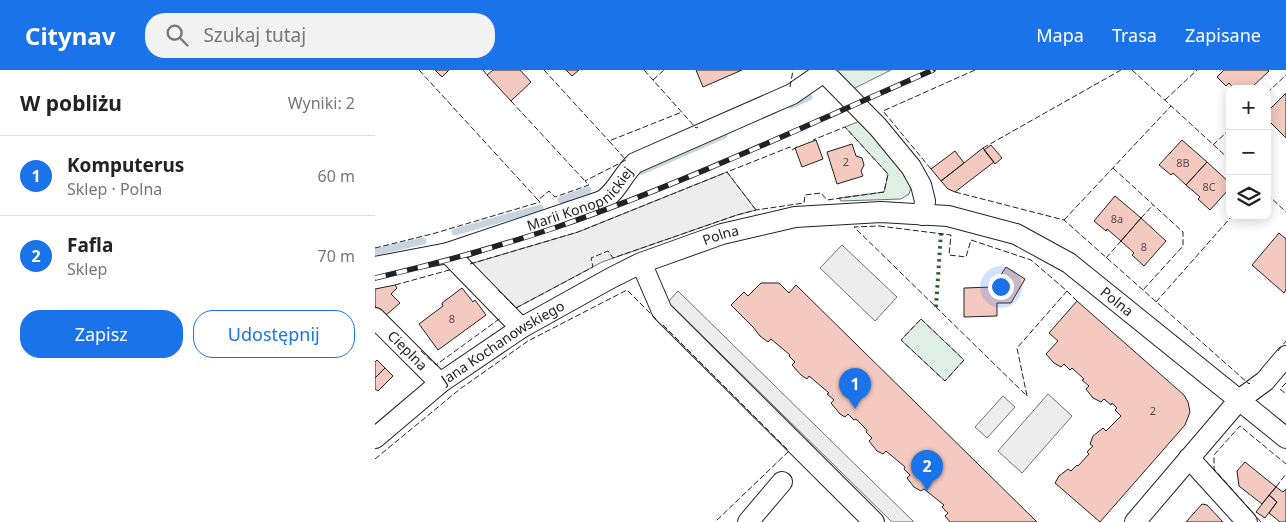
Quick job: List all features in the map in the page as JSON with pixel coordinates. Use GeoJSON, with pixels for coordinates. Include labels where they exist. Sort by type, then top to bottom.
{"type":"FeatureCollection","features":[{"type":"Feature","properties":{"kind":"street"},"geometry":{"type":"LineString","coordinates":[[823,71],[878,127],[911,167],[921,185],[925,201],[923,215]]}},
{"type":"Feature","properties":{"kind":"street","name":"Marii Konopnickiej"},"geometry":{"type":"LineString","coordinates":[[375,267],[448,253],[469,244],[539,224],[602,201],[609,196],[626,171],[635,164],[792,94],[823,71]]}},
{"type":"Feature","properties":{"kind":"street","name":"Polna"},"geometry":{"type":"LineString","coordinates":[[644,269],[722,234],[795,217],[881,212],[948,216],[1016,234],[1069,263],[1286,438]]}},
{"type":"Feature","properties":{"kind":"street"},"geometry":{"type":"LineString","coordinates":[[448,253],[521,328]]}},
{"type":"Feature","properties":{"kind":"street"},"geometry":{"type":"LineString","coordinates":[[644,269],[662,311],[874,522]]}},
{"type":"Feature","properties":{"kind":"street","name":"Jana Kochanowskiego"},"geometry":{"type":"LineString","coordinates":[[375,438],[440,384],[521,328],[611,278],[644,269]]}},
{"type":"Feature","properties":{"kind":"street","name":"Cieplna"},"geometry":{"type":"LineString","coordinates":[[375,318],[440,384]]}},
{"type":"Feature","properties":{"kind":"street"},"geometry":{"type":"LineString","coordinates":[[1135,522],[1239,400],[1265,381],[1286,356]]}},
{"type":"Feature","properties":{"kind":"street"},"geometry":{"type":"LineString","coordinates":[[1189,458],[1247,522]]}},
{"type":"Feature","properties":{"kind":"street"},"geometry":{"type":"LineString","coordinates":[[748,522],[782,482]]}},
{"type":"Feature","properties":{"kind":"green space"},"geometry":{"type":"Polygon","coordinates":[[[833,70],[891,70],[851,90],[833,70]]]}},
{"type":"Feature","properties":{"kind":"green space"},"geometry":{"type":"Polygon","coordinates":[[[862,120],[889,152],[908,180],[909,194],[901,199],[841,201],[839,198],[884,192],[888,174],[845,127],[862,120]]]}},
{"type":"Feature","properties":{"kind":"green space"},"geometry":{"type":"Polygon","coordinates":[[[921,319],[964,360],[945,381],[901,340],[921,319]]]}},
{"type":"Feature","properties":{"kind":"shaded area"},"geometry":{"type":"Polygon","coordinates":[[[727,172],[756,210],[602,262],[516,308],[470,264],[578,232],[727,172]]]}},
{"type":"Feature","properties":{"kind":"shaded area"},"geometry":{"type":"Polygon","coordinates":[[[842,245],[897,297],[875,321],[820,268],[842,245]]]}},
{"type":"Feature","properties":{"kind":"shaded area"},"geometry":{"type":"Polygon","coordinates":[[[678,291],[914,522],[892,522],[668,302],[678,291]]]}},
{"type":"Feature","properties":{"kind":"shaded area"},"geometry":{"type":"Polygon","coordinates":[[[1048,394],[1072,416],[1022,473],[998,451],[1048,394]]]}},
{"type":"Feature","properties":{"kind":"shaded area"},"geometry":{"type":"Polygon","coordinates":[[[1003,396],[1015,407],[987,438],[975,427],[1003,396]]]}},
{"type":"Feature","properties":{"kind":"building"},"geometry":{"type":"Polygon","coordinates":[[[435,70],[449,70],[442,77],[435,70]]]}},
{"type":"Feature","properties":{"kind":"building"},"geometry":{"type":"Polygon","coordinates":[[[493,70],[520,70],[531,82],[511,101],[487,75],[493,70]]]}},
{"type":"Feature","properties":{"kind":"building"},"geometry":{"type":"Polygon","coordinates":[[[566,70],[579,70],[572,76],[566,70]]]}},
{"type":"Feature","properties":{"kind":"building"},"geometry":{"type":"Polygon","coordinates":[[[696,70],[742,70],[703,87],[696,70]]]}},
{"type":"Feature","properties":{"kind":"building"},"geometry":{"type":"Polygon","coordinates":[[[1224,70],[1269,71],[1254,85],[1231,85],[1229,83],[1226,86],[1217,77],[1224,70]]]}},
{"type":"Feature","properties":{"kind":"building"},"geometry":{"type":"Polygon","coordinates":[[[1286,93],[1286,138],[1271,123],[1271,108],[1286,93]]]}},
{"type":"Feature","properties":{"kind":"building"},"geometry":{"type":"Polygon","coordinates":[[[816,140],[823,159],[802,167],[795,148],[816,140]]]}},
{"type":"Feature","properties":{"kind":"building"},"geometry":{"type":"Polygon","coordinates":[[[1182,140],[1207,162],[1186,185],[1173,173],[1171,175],[1159,165],[1182,140]]]}},
{"type":"Feature","properties":{"kind":"building"},"geometry":{"type":"Polygon","coordinates":[[[852,144],[856,156],[862,158],[864,165],[861,171],[863,176],[837,184],[827,152],[852,144]]]}},
{"type":"Feature","properties":{"kind":"building"},"geometry":{"type":"Polygon","coordinates":[[[991,145],[1002,158],[995,164],[984,150],[991,145]]]}},
{"type":"Feature","properties":{"kind":"building"},"geometry":{"type":"Polygon","coordinates":[[[983,148],[994,162],[955,192],[948,189],[941,181],[983,148]]]}},
{"type":"Feature","properties":{"kind":"building"},"geometry":{"type":"Polygon","coordinates":[[[955,151],[964,163],[941,181],[931,169],[955,151]]]}},
{"type":"Feature","properties":{"kind":"building"},"geometry":{"type":"Polygon","coordinates":[[[1207,162],[1226,179],[1226,192],[1210,210],[1198,199],[1200,197],[1186,185],[1207,162]]]}},
{"type":"Feature","properties":{"kind":"building"},"geometry":{"type":"Polygon","coordinates":[[[1115,196],[1141,218],[1121,241],[1094,221],[1115,196]]]}},
{"type":"Feature","properties":{"kind":"building"},"geometry":{"type":"Polygon","coordinates":[[[1141,218],[1166,241],[1144,266],[1121,241],[1141,218]]]}},
{"type":"Feature","properties":{"kind":"building"},"geometry":{"type":"Polygon","coordinates":[[[1279,233],[1286,239],[1286,290],[1284,293],[1252,265],[1279,233]]]}},
{"type":"Feature","properties":{"kind":"building"},"geometry":{"type":"Polygon","coordinates":[[[1006,267],[1025,279],[1011,303],[997,303],[997,316],[964,317],[964,288],[993,287],[1006,267]]]}},
{"type":"Feature","properties":{"kind":"building"},"geometry":{"type":"Polygon","coordinates":[[[761,283],[779,283],[789,293],[796,285],[1037,522],[950,522],[945,516],[948,513],[942,507],[944,505],[924,489],[921,491],[914,487],[907,478],[910,475],[904,469],[905,467],[886,451],[883,454],[877,451],[869,441],[872,438],[866,432],[867,430],[856,419],[854,420],[848,414],[845,417],[840,414],[831,403],[834,400],[827,394],[829,393],[809,376],[807,379],[801,375],[792,365],[795,362],[790,355],[771,339],[768,342],[760,336],[731,305],[744,292],[748,296],[761,283]]]}},
{"type":"Feature","properties":{"kind":"building"},"geometry":{"type":"Polygon","coordinates":[[[395,285],[397,288],[391,294],[400,303],[385,316],[375,306],[375,289],[395,285]]]}},
{"type":"Feature","properties":{"kind":"building"},"geometry":{"type":"Polygon","coordinates":[[[462,288],[473,302],[475,300],[486,315],[438,350],[419,324],[443,306],[442,303],[462,288]]]}},
{"type":"Feature","properties":{"kind":"building"},"geometry":{"type":"Polygon","coordinates":[[[1077,301],[1184,395],[1190,412],[1185,425],[1100,522],[1055,483],[1059,476],[1068,469],[1071,471],[1078,466],[1089,454],[1087,452],[1093,446],[1090,444],[1093,436],[1103,428],[1106,431],[1121,416],[1115,410],[1117,408],[1112,403],[1111,405],[1104,399],[1101,402],[1093,398],[1086,389],[1089,386],[1072,368],[1070,370],[1064,364],[1061,367],[1054,363],[1046,354],[1058,341],[1049,333],[1077,301]]]}},
{"type":"Feature","properties":{"kind":"building"},"geometry":{"type":"Polygon","coordinates":[[[377,360],[385,368],[375,378],[375,362],[377,360]]]}},
{"type":"Feature","properties":{"kind":"building"},"geometry":{"type":"Polygon","coordinates":[[[385,368],[393,376],[378,391],[375,389],[375,378],[385,368]]]}},
{"type":"Feature","properties":{"kind":"building"},"geometry":{"type":"Polygon","coordinates":[[[1245,462],[1276,487],[1262,504],[1239,486],[1237,471],[1245,462]]]}},
{"type":"Feature","properties":{"kind":"building"},"geometry":{"type":"Polygon","coordinates":[[[1276,487],[1283,492],[1286,489],[1286,522],[1280,522],[1269,513],[1277,502],[1269,495],[1276,487]]]}},
{"type":"Feature","properties":{"kind":"building"},"geometry":{"type":"Polygon","coordinates":[[[1269,495],[1277,502],[1265,518],[1256,512],[1269,495]]]}},
{"type":"Feature","properties":{"kind":"building"},"geometry":{"type":"Polygon","coordinates":[[[1202,504],[1207,505],[1223,522],[1186,522],[1202,504]]]}},
{"type":"Feature","properties":{"kind":"waterway"},"geometry":{"type":"LineString","coordinates":[[791,105],[809,97]]}},
{"type":"Feature","properties":{"kind":"waterway"},"geometry":{"type":"LineString","coordinates":[[642,171],[724,135]]}},
{"type":"Feature","properties":{"kind":"waterway"},"geometry":{"type":"LineString","coordinates":[[561,200],[588,190]]}},
{"type":"Feature","properties":{"kind":"waterway"},"geometry":{"type":"LineString","coordinates":[[455,232],[540,208]]}},
{"type":"Feature","properties":{"kind":"waterway"},"geometry":{"type":"LineString","coordinates":[[375,252],[423,241]]}},
{"type":"Feature","properties":{"kind":"railway"},"geometry":{"type":"LineString","coordinates":[[375,278],[489,248],[605,210],[747,152],[933,70]]}},
{"type":"Feature","properties":{"kind":"hedge"},"geometry":{"type":"LineString","coordinates":[[936,307],[941,233]]}},
{"type":"Feature","properties":{"kind":"fence"},"geometry":{"type":"LineString","coordinates":[[419,70],[538,200],[549,191],[555,197],[589,185],[585,181],[626,160],[609,141],[682,112]]}},
{"type":"Feature","properties":{"kind":"fence"},"geometry":{"type":"LineString","coordinates":[[483,70],[487,75]]}},
{"type":"Feature","properties":{"kind":"fence"},"geometry":{"type":"LineString","coordinates":[[544,70],[609,141]]}},
{"type":"Feature","properties":{"kind":"fence"},"geometry":{"type":"LineString","coordinates":[[644,70],[696,128],[698,127]]}},
{"type":"Feature","properties":{"kind":"fence"},"geometry":{"type":"LineString","coordinates":[[653,80],[664,70]]}},
{"type":"Feature","properties":{"kind":"fence"},"geometry":{"type":"LineString","coordinates":[[790,87],[793,70]]}},
{"type":"Feature","properties":{"kind":"fence"},"geometry":{"type":"LineString","coordinates":[[931,169],[883,111],[975,70]]}},
{"type":"Feature","properties":{"kind":"fence"},"geometry":{"type":"LineString","coordinates":[[983,148],[1121,70]]}},
{"type":"Feature","properties":{"kind":"fence"},"geometry":{"type":"LineString","coordinates":[[1132,70],[1226,156]]}},
{"type":"Feature","properties":{"kind":"fence"},"geometry":{"type":"LineString","coordinates":[[1165,100],[1197,70]]}},
{"type":"Feature","properties":{"kind":"fence"},"geometry":{"type":"LineString","coordinates":[[1271,89],[1286,75]]}},
{"type":"Feature","properties":{"kind":"fence"},"geometry":{"type":"LineString","coordinates":[[511,101],[585,181]]}},
{"type":"Feature","properties":{"kind":"fence"},"geometry":{"type":"LineString","coordinates":[[1064,220],[1171,106]]}},
{"type":"Feature","properties":{"kind":"fence"},"geometry":{"type":"LineString","coordinates":[[498,290],[516,308],[593,267],[591,258],[608,251],[613,258],[737,215],[756,210],[804,203],[805,195],[821,193],[827,200],[884,192],[888,174],[845,127],[813,140]]}},
{"type":"Feature","properties":{"kind":"fence"},"geometry":{"type":"LineString","coordinates":[[1213,145],[1229,130]]}},
{"type":"Feature","properties":{"kind":"fence"},"geometry":{"type":"LineString","coordinates":[[756,210],[727,172],[790,147],[792,150],[797,147]]}},
{"type":"Feature","properties":{"kind":"fence"},"geometry":{"type":"LineString","coordinates":[[1113,168],[1183,232],[1183,246],[1143,290]]}},
{"type":"Feature","properties":{"kind":"fence"},"geometry":{"type":"LineString","coordinates":[[470,264],[578,232],[727,172]]}},
{"type":"Feature","properties":{"kind":"fence"},"geometry":{"type":"LineString","coordinates":[[955,192],[1064,220],[1250,383]]}},
{"type":"Feature","properties":{"kind":"fence"},"geometry":{"type":"LineString","coordinates":[[1271,198],[1286,212]]}},
{"type":"Feature","properties":{"kind":"fence"},"geometry":{"type":"LineString","coordinates":[[375,248],[432,234],[540,202],[538,200]]}},
{"type":"Feature","properties":{"kind":"fence"},"geometry":{"type":"LineString","coordinates":[[1141,218],[1153,205]]}},
{"type":"Feature","properties":{"kind":"fence"},"geometry":{"type":"LineString","coordinates":[[1156,302],[1228,220]]}},
{"type":"Feature","properties":{"kind":"fence"},"geometry":{"type":"LineString","coordinates":[[879,226],[951,235],[949,255],[966,257],[971,240],[1031,260],[1067,291],[1017,348],[1027,396],[854,227],[879,226]]}},
{"type":"Feature","properties":{"kind":"fence"},"geometry":{"type":"LineString","coordinates":[[1106,258],[1121,241]]}},
{"type":"Feature","properties":{"kind":"fence"},"geometry":{"type":"LineString","coordinates":[[395,285],[453,269]]}},
{"type":"Feature","properties":{"kind":"fence"},"geometry":{"type":"LineString","coordinates":[[375,459],[460,389],[528,341],[627,290],[657,320]]}},
{"type":"Feature","properties":{"kind":"fence"},"geometry":{"type":"LineString","coordinates":[[1067,291],[1077,301]]}},
{"type":"Feature","properties":{"kind":"fence"},"geometry":{"type":"LineString","coordinates":[[421,351],[436,365],[502,317]]}},
{"type":"Feature","properties":{"kind":"fence"},"geometry":{"type":"LineString","coordinates":[[921,319],[964,360],[945,381],[901,340],[921,319]]}},
{"type":"Feature","properties":{"kind":"fence"},"geometry":{"type":"LineString","coordinates":[[663,325],[789,451],[715,522]]}},
{"type":"Feature","properties":{"kind":"fence"},"geometry":{"type":"LineString","coordinates":[[1278,351],[1286,341]]}},
{"type":"Feature","properties":{"kind":"fence"},"geometry":{"type":"LineString","coordinates":[[1286,383],[1280,389],[1286,394]]}},
{"type":"Feature","properties":{"kind":"fence"},"geometry":{"type":"LineString","coordinates":[[1261,522],[1214,469],[1214,455],[1240,426],[1286,464]]}},
{"type":"Feature","properties":{"kind":"fence"},"geometry":{"type":"LineString","coordinates":[[1276,487],[1286,474]]}},
{"type":"Feature","properties":{"kind":"place","name":"Komputerus"},"geometry":{"type":"Point","coordinates":[855,409]}},
{"type":"Feature","properties":{"kind":"place","name":"Fafla"},"geometry":{"type":"Point","coordinates":[927,491]}}]}
